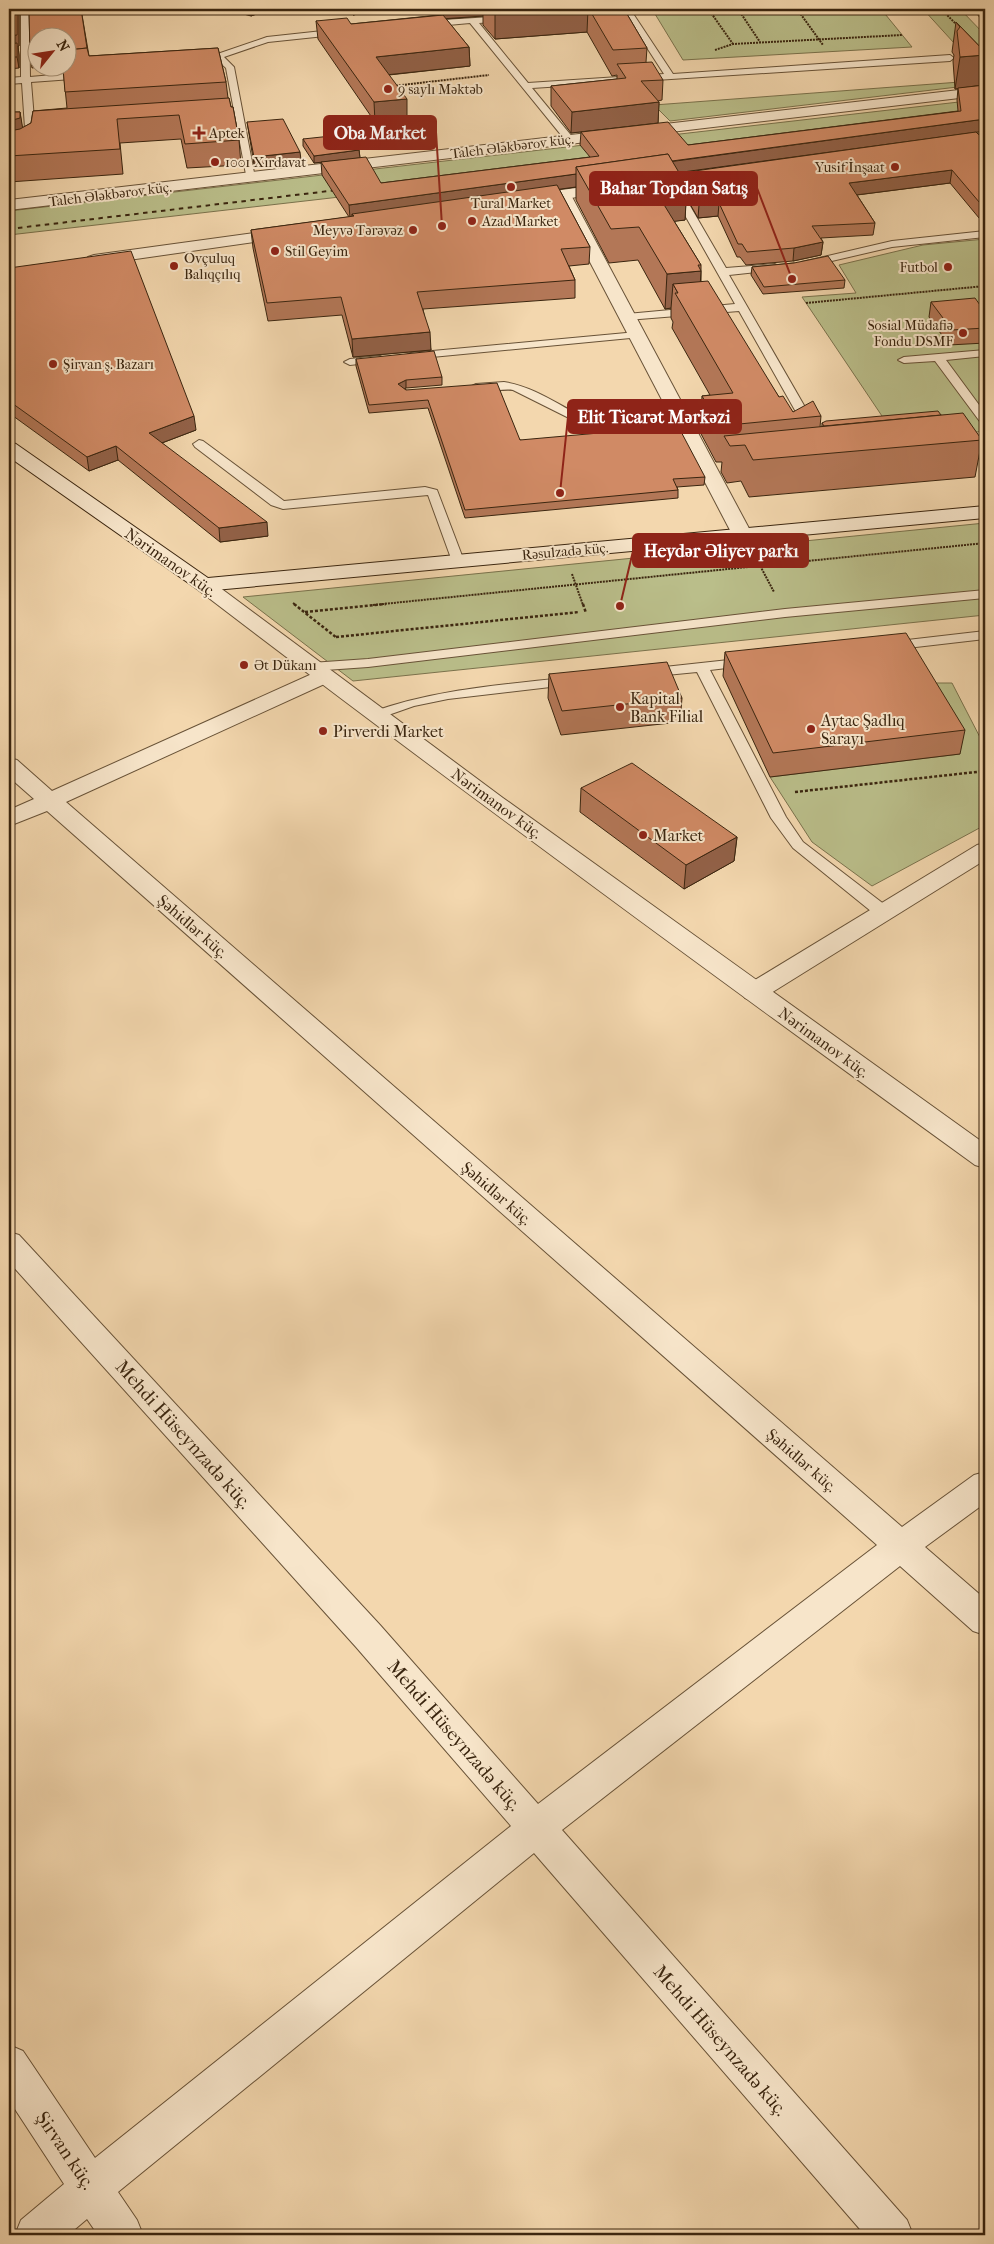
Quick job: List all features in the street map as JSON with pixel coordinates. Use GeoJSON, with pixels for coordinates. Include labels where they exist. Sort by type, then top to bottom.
{"type":"FeatureCollection","features":[{"type":"Feature","properties":{"kind":"street"},"geometry":{"type":"LineString","coordinates":[[980,9],[985,14]]}},
{"type":"Feature","properties":{"kind":"street","name":"Taleh Ələkbərov küç."},"geometry":{"type":"LineString","coordinates":[[9,205],[985,91]]}},
{"type":"Feature","properties":{"kind":"street"},"geometry":{"type":"LineString","coordinates":[[927,145],[982,141]]}},
{"type":"Feature","properties":{"kind":"street"},"geometry":{"type":"LineString","coordinates":[[665,181],[689,178]]}},
{"type":"Feature","properties":{"kind":"street"},"geometry":{"type":"LineString","coordinates":[[514,202],[631,186]]}},
{"type":"Feature","properties":{"kind":"street"},"geometry":{"type":"LineString","coordinates":[[563,195],[685,425],[713,468],[742,534]]}},
{"type":"Feature","properties":{"kind":"street"},"geometry":{"type":"LineString","coordinates":[[76,262],[308,230]]}},
{"type":"Feature","properties":{"kind":"street","name":"Nərimanov küç."},"geometry":{"type":"LineString","coordinates":[[9,448],[204,585],[317,671],[754,992],[985,1158]]}},
{"type":"Feature","properties":{"kind":"street","name":"Rəsulzadə küç."},"geometry":{"type":"LineString","coordinates":[[204,585],[985,512]]}},
{"type":"Feature","properties":{"kind":"street"},"geometry":{"type":"LineString","coordinates":[[9,819],[317,671]]}},
{"type":"Feature","properties":{"kind":"street","name":"Şəhidlər küç."},"geometry":{"type":"LineString","coordinates":[[9,765],[985,1620]]}},
{"type":"Feature","properties":{"kind":"street"},"geometry":{"type":"LineString","coordinates":[[754,992],[985,850]]}},
{"type":"Feature","properties":{"kind":"street","name":"Mehdi Hüseynzadə küç."},"geometry":{"type":"LineString","coordinates":[[9,1243],[368,1636],[892,2235]]}},
{"type":"Feature","properties":{"kind":"street"},"geometry":{"type":"LineString","coordinates":[[36,2235],[91,2188],[536,1828],[900,1546],[985,1485]]}},
{"type":"Feature","properties":{"kind":"street","name":"Şirvan küç."},"geometry":{"type":"LineString","coordinates":[[9,2065],[122,2235]]}},
{"type":"Feature","properties":{"kind":"lane"},"geometry":{"type":"LineString","coordinates":[[9,151],[21,150],[30,144],[34,130],[22,50],[25,9]]}},
{"type":"Feature","properties":{"kind":"lane"},"geometry":{"type":"LineString","coordinates":[[626,9],[669,75]]}},
{"type":"Feature","properties":{"kind":"lane"},"geometry":{"type":"LineString","coordinates":[[414,26],[511,17]]}},
{"type":"Feature","properties":{"kind":"lane"},"geometry":{"type":"LineString","coordinates":[[472,20],[569,139]]}},
{"type":"Feature","properties":{"kind":"lane"},"geometry":{"type":"LineString","coordinates":[[190,64],[219,57],[267,40],[346,31]]}},
{"type":"Feature","properties":{"kind":"lane"},"geometry":{"type":"LineString","coordinates":[[219,57],[228,62],[230,67],[235,118],[250,178]]}},
{"type":"Feature","properties":{"kind":"lane"},"geometry":{"type":"LineString","coordinates":[[525,86],[669,75],[950,58]]}},
{"type":"Feature","properties":{"kind":"lane"},"geometry":{"type":"LineString","coordinates":[[9,81],[94,74]]}},
{"type":"Feature","properties":{"kind":"lane"},"geometry":{"type":"LineString","coordinates":[[665,181],[722,272],[818,440]]}},
{"type":"Feature","properties":{"kind":"lane"},"geometry":{"type":"LineString","coordinates":[[722,272],[789,266],[892,244],[985,234]]}},
{"type":"Feature","properties":{"kind":"lane"},"geometry":{"type":"LineString","coordinates":[[627,317],[742,307]]}},
{"type":"Feature","properties":{"kind":"lane"},"geometry":{"type":"LineString","coordinates":[[350,362],[637,335]]}},
{"type":"Feature","properties":{"kind":"lane"},"geometry":{"type":"LineString","coordinates":[[904,360],[985,353]]}},
{"type":"Feature","properties":{"kind":"lane"},"geometry":{"type":"LineString","coordinates":[[938,357],[985,421]]}},
{"type":"Feature","properties":{"kind":"lane"},"geometry":{"type":"LineString","coordinates":[[462,388],[504,385],[516,387],[595,427],[607,430],[619,431],[685,425]]}},
{"type":"Feature","properties":{"kind":"lane"},"geometry":{"type":"LineString","coordinates":[[946,445],[985,441]]}},
{"type":"Feature","properties":{"kind":"lane"},"geometry":{"type":"LineString","coordinates":[[199,444],[275,502],[283,505],[425,491],[433,493],[458,561]]}},
{"type":"Feature","properties":{"kind":"lane"},"geometry":{"type":"LineString","coordinates":[[317,671],[594,635],[785,613],[985,594]]}},
{"type":"Feature","properties":{"kind":"lane"},"geometry":{"type":"LineString","coordinates":[[878,647],[985,635]]}},
{"type":"Feature","properties":{"kind":"lane"},"geometry":{"type":"LineString","coordinates":[[634,674],[761,660]]}},
{"type":"Feature","properties":{"kind":"lane"},"geometry":{"type":"LineString","coordinates":[[702,667],[779,818],[798,846],[883,912]]}},
{"type":"Feature","properties":{"kind":"lane"},"geometry":{"type":"LineString","coordinates":[[378,716],[410,703],[448,695],[585,680]]}},
{"type":"Feature","properties":{"kind":"path"},"geometry":{"type":"LineString","coordinates":[[729,9],[709,10],[733,44]]}},
{"type":"Feature","properties":{"kind":"path"},"geometry":{"type":"LineString","coordinates":[[738,9],[760,42]]}},
{"type":"Feature","properties":{"kind":"path"},"geometry":{"type":"LineString","coordinates":[[797,9],[823,46]]}},
{"type":"Feature","properties":{"kind":"path"},"geometry":{"type":"LineString","coordinates":[[941,9],[960,28]]}},
{"type":"Feature","properties":{"kind":"path"},"geometry":{"type":"LineString","coordinates":[[708,52],[733,44],[902,35]]}},
{"type":"Feature","properties":{"kind":"path"},"geometry":{"type":"LineString","coordinates":[[384,87],[514,72]]}},
{"type":"Feature","properties":{"kind":"path"},"geometry":{"type":"LineString","coordinates":[[806,303],[985,286]]}},
{"type":"Feature","properties":{"kind":"path"},"geometry":{"type":"LineString","coordinates":[[304,612],[985,543]]}},
{"type":"Feature","properties":{"kind":"path"},"geometry":{"type":"LineString","coordinates":[[571,571],[594,635]]}},
{"type":"Feature","properties":{"kind":"path"},"geometry":{"type":"LineString","coordinates":[[289,600],[368,663]]}},
{"type":"Feature","properties":{"kind":"path"},"geometry":{"type":"LineString","coordinates":[[767,795],[985,771]]}},
{"type":"Feature","properties":{"kind":"green space"},"geometry":{"type":"Polygon","coordinates":[[[652,9],[881,9],[912,47],[683,60],[652,9]]]}},
{"type":"Feature","properties":{"kind":"green space"},"geometry":{"type":"Polygon","coordinates":[[[923,9],[960,9],[985,35],[985,77],[923,9]]]}},
{"type":"Feature","properties":{"kind":"green space"},"geometry":{"type":"Polygon","coordinates":[[[960,82],[966,86],[670,121],[654,105],[960,82]]]}},
{"type":"Feature","properties":{"kind":"green space"},"geometry":{"type":"Polygon","coordinates":[[[985,99],[985,117],[331,198],[9,235],[9,211],[985,99]]]}},
{"type":"Feature","properties":{"kind":"green space"},"geometry":{"type":"Polygon","coordinates":[[[985,239],[985,431],[959,434],[946,415],[884,419],[802,297],[856,293],[839,265],[923,245],[985,239]]]}},
{"type":"Feature","properties":{"kind":"green space"},"geometry":{"type":"Polygon","coordinates":[[[985,523],[985,615],[353,681],[243,597],[985,523]]]}},
{"type":"Feature","properties":{"kind":"green space"},"geometry":{"type":"Polygon","coordinates":[[[918,683],[952,683],[985,747],[985,825],[872,886],[812,842],[770,777],[960,754],[918,683]]]}},
{"type":"Feature","properties":{"kind":"building"},"geometry":{"type":"Polygon","coordinates":[[[9,9],[17,9],[17,35],[9,36],[9,9]]]}},
{"type":"Feature","properties":{"kind":"building"},"geometry":{"type":"Polygon","coordinates":[[[29,9],[81,9],[87,48],[78,49],[78,28],[29,28],[29,9]]]}},
{"type":"Feature","properties":{"kind":"building"},"geometry":{"type":"Polygon","coordinates":[[[490,9],[565,9],[495,14],[490,9]]]}},
{"type":"Feature","properties":{"kind":"building"},"geometry":{"type":"Polygon","coordinates":[[[589,9],[624,9],[647,48],[613,50],[589,9]]]}},
{"type":"Feature","properties":{"kind":"building"},"geometry":{"type":"Polygon","coordinates":[[[443,15],[469,47],[376,57],[407,99],[374,102],[316,21],[347,18],[351,24],[443,15]]]}},
{"type":"Feature","properties":{"kind":"building"},"geometry":{"type":"Polygon","coordinates":[[[956,22],[985,52],[985,55],[960,57],[957,31],[960,27],[956,22]]]}},
{"type":"Feature","properties":{"kind":"building"},"geometry":{"type":"Polygon","coordinates":[[[17,43],[17,57],[9,57],[9,44],[17,43]]]}},
{"type":"Feature","properties":{"kind":"building"},"geometry":{"type":"Polygon","coordinates":[[[87,48],[89,56],[218,48],[226,82],[65,92],[64,78],[78,78],[78,49],[87,48]]]}},
{"type":"Feature","properties":{"kind":"building"},"geometry":{"type":"Polygon","coordinates":[[[652,62],[663,80],[641,81],[659,102],[572,112],[551,86],[626,78],[617,64],[652,62]]]}},
{"type":"Feature","properties":{"kind":"building"},"geometry":{"type":"Polygon","coordinates":[[[985,85],[985,119],[672,161],[668,154],[576,167],[576,174],[349,205],[321,162],[366,157],[381,183],[599,156],[581,132],[668,122],[688,145],[961,111],[958,88],[985,85]]]}},
{"type":"Feature","properties":{"kind":"building"},"geometry":{"type":"Polygon","coordinates":[[[229,98],[231,107],[233,107],[239,140],[185,144],[179,115],[117,119],[120,149],[9,156],[9,131],[20,129],[31,123],[33,111],[229,98]]]}},
{"type":"Feature","properties":{"kind":"building"},"geometry":{"type":"Polygon","coordinates":[[[9,112],[20,112],[20,118],[9,121],[9,112]]]}},
{"type":"Feature","properties":{"kind":"building"},"geometry":{"type":"Polygon","coordinates":[[[283,119],[300,152],[254,157],[247,122],[283,119]]]}},
{"type":"Feature","properties":{"kind":"building"},"geometry":{"type":"Polygon","coordinates":[[[976,132],[985,140],[985,209],[952,170],[849,183],[875,223],[812,226],[823,242],[794,248],[747,252],[742,244],[738,244],[719,203],[699,205],[680,173],[976,132]]]}},
{"type":"Feature","properties":{"kind":"building"},"geometry":{"type":"Polygon","coordinates":[[[350,134],[359,150],[314,156],[303,139],[350,134]]]}},
{"type":"Feature","properties":{"kind":"building"},"geometry":{"type":"Polygon","coordinates":[[[668,154],[687,186],[655,190],[701,265],[698,265],[701,271],[667,274],[639,227],[611,229],[576,167],[668,154]]]}},
{"type":"Feature","properties":{"kind":"building"},"geometry":{"type":"Polygon","coordinates":[[[557,185],[590,247],[561,249],[575,280],[417,292],[430,332],[352,339],[341,297],[267,303],[251,230],[557,185]]]}},
{"type":"Feature","properties":{"kind":"building"},"geometry":{"type":"Polygon","coordinates":[[[131,251],[194,416],[149,433],[267,522],[219,528],[116,446],[87,457],[9,401],[9,268],[131,251]]]}},
{"type":"Feature","properties":{"kind":"building"},"geometry":{"type":"Polygon","coordinates":[[[828,256],[845,280],[764,287],[752,267],[794,263],[828,256]]]}},
{"type":"Feature","properties":{"kind":"building"},"geometry":{"type":"Polygon","coordinates":[[[708,281],[779,397],[783,396],[793,412],[813,401],[821,416],[719,426],[702,396],[733,393],[675,293],[678,293],[673,284],[708,281]]]}},
{"type":"Feature","properties":{"kind":"building"},"geometry":{"type":"Polygon","coordinates":[[[975,298],[985,312],[985,328],[952,330],[931,302],[975,298]]]}},
{"type":"Feature","properties":{"kind":"building"},"geometry":{"type":"Polygon","coordinates":[[[434,351],[442,377],[406,380],[398,384],[406,390],[497,383],[520,440],[678,426],[705,477],[673,479],[678,490],[465,510],[428,400],[369,405],[356,359],[434,351]]]}},
{"type":"Feature","properties":{"kind":"building"},"geometry":{"type":"Polygon","coordinates":[[[938,411],[941,415],[824,426],[822,423],[826,421],[938,411]]]}},
{"type":"Feature","properties":{"kind":"building"},"geometry":{"type":"Polygon","coordinates":[[[963,413],[982,440],[753,460],[745,445],[730,446],[724,436],[963,413]]]}},
{"type":"Feature","properties":{"kind":"building"},"geometry":{"type":"Polygon","coordinates":[[[906,633],[965,730],[773,753],[725,652],[906,633]]]}},
{"type":"Feature","properties":{"kind":"building"},"geometry":{"type":"Polygon","coordinates":[[[667,662],[682,698],[562,711],[549,674],[667,662]]]}},
{"type":"Feature","properties":{"kind":"building"},"geometry":{"type":"Polygon","coordinates":[[[632,763],[737,837],[686,865],[581,788],[632,763]]]}},
{"type":"Feature","properties":{"kind":"railway"},"geometry":{"type":"LineString","coordinates":[[9,229],[346,189]]}},
{"type":"Feature","properties":{"kind":"place","name":"9 saylı Məktəb"},"geometry":{"type":"Point","coordinates":[388,89]}},
{"type":"Feature","properties":{"kind":"place","name":"Aptek"},"geometry":{"type":"Point","coordinates":[199,133]}},
{"type":"Feature","properties":{"kind":"place","name":"1001 Xırdavat"},"geometry":{"type":"Point","coordinates":[215,162]}},
{"type":"Feature","properties":{"kind":"place","name":"Yusif İnşaat"},"geometry":{"type":"Point","coordinates":[895,167]}},
{"type":"Feature","properties":{"kind":"place","name":"Tural Market"},"geometry":{"type":"Point","coordinates":[511,187]}},
{"type":"Feature","properties":{"kind":"place","name":"Azad Market"},"geometry":{"type":"Point","coordinates":[472,221]}},
{"type":"Feature","properties":{"kind":"place","name":"Oba Market"},"geometry":{"type":"Point","coordinates":[442,226]}},
{"type":"Feature","properties":{"kind":"place","name":"Meyvə Tərəvəz"},"geometry":{"type":"Point","coordinates":[413,230]}},
{"type":"Feature","properties":{"kind":"place","name":"Stil Geyim"},"geometry":{"type":"Point","coordinates":[275,251]}},
{"type":"Feature","properties":{"kind":"place","name":"Ovçuluq Balıqçılıq"},"geometry":{"type":"Point","coordinates":[174,266]}},
{"type":"Feature","properties":{"kind":"place","name":"Futbol"},"geometry":{"type":"Point","coordinates":[948,267]}},
{"type":"Feature","properties":{"kind":"place","name":"Bahar Topdan Satış"},"geometry":{"type":"Point","coordinates":[792,279]}},
{"type":"Feature","properties":{"kind":"place","name":"Sosial Müdafiə Fondu DSMF"},"geometry":{"type":"Point","coordinates":[963,333]}},
{"type":"Feature","properties":{"kind":"place","name":"Şirvan ş. Bazarı"},"geometry":{"type":"Point","coordinates":[53,364]}},
{"type":"Feature","properties":{"kind":"place","name":"Elit Ticarət Mərkəzi"},"geometry":{"type":"Point","coordinates":[560,493]}},
{"type":"Feature","properties":{"kind":"place","name":"Heydər Əliyev parkı"},"geometry":{"type":"Point","coordinates":[620,606]}},
{"type":"Feature","properties":{"kind":"place","name":"Ət Dükanı"},"geometry":{"type":"Point","coordinates":[244,665]}},
{"type":"Feature","properties":{"kind":"place","name":"Kapital Bank Filial"},"geometry":{"type":"Point","coordinates":[620,707]}},
{"type":"Feature","properties":{"kind":"place","name":"Aytac Şadlıq Sarayı"},"geometry":{"type":"Point","coordinates":[811,729]}},
{"type":"Feature","properties":{"kind":"place","name":"Pirverdi Market"},"geometry":{"type":"Point","coordinates":[323,731]}},
{"type":"Feature","properties":{"kind":"place","name":"Market"},"geometry":{"type":"Point","coordinates":[643,835]}}]}
